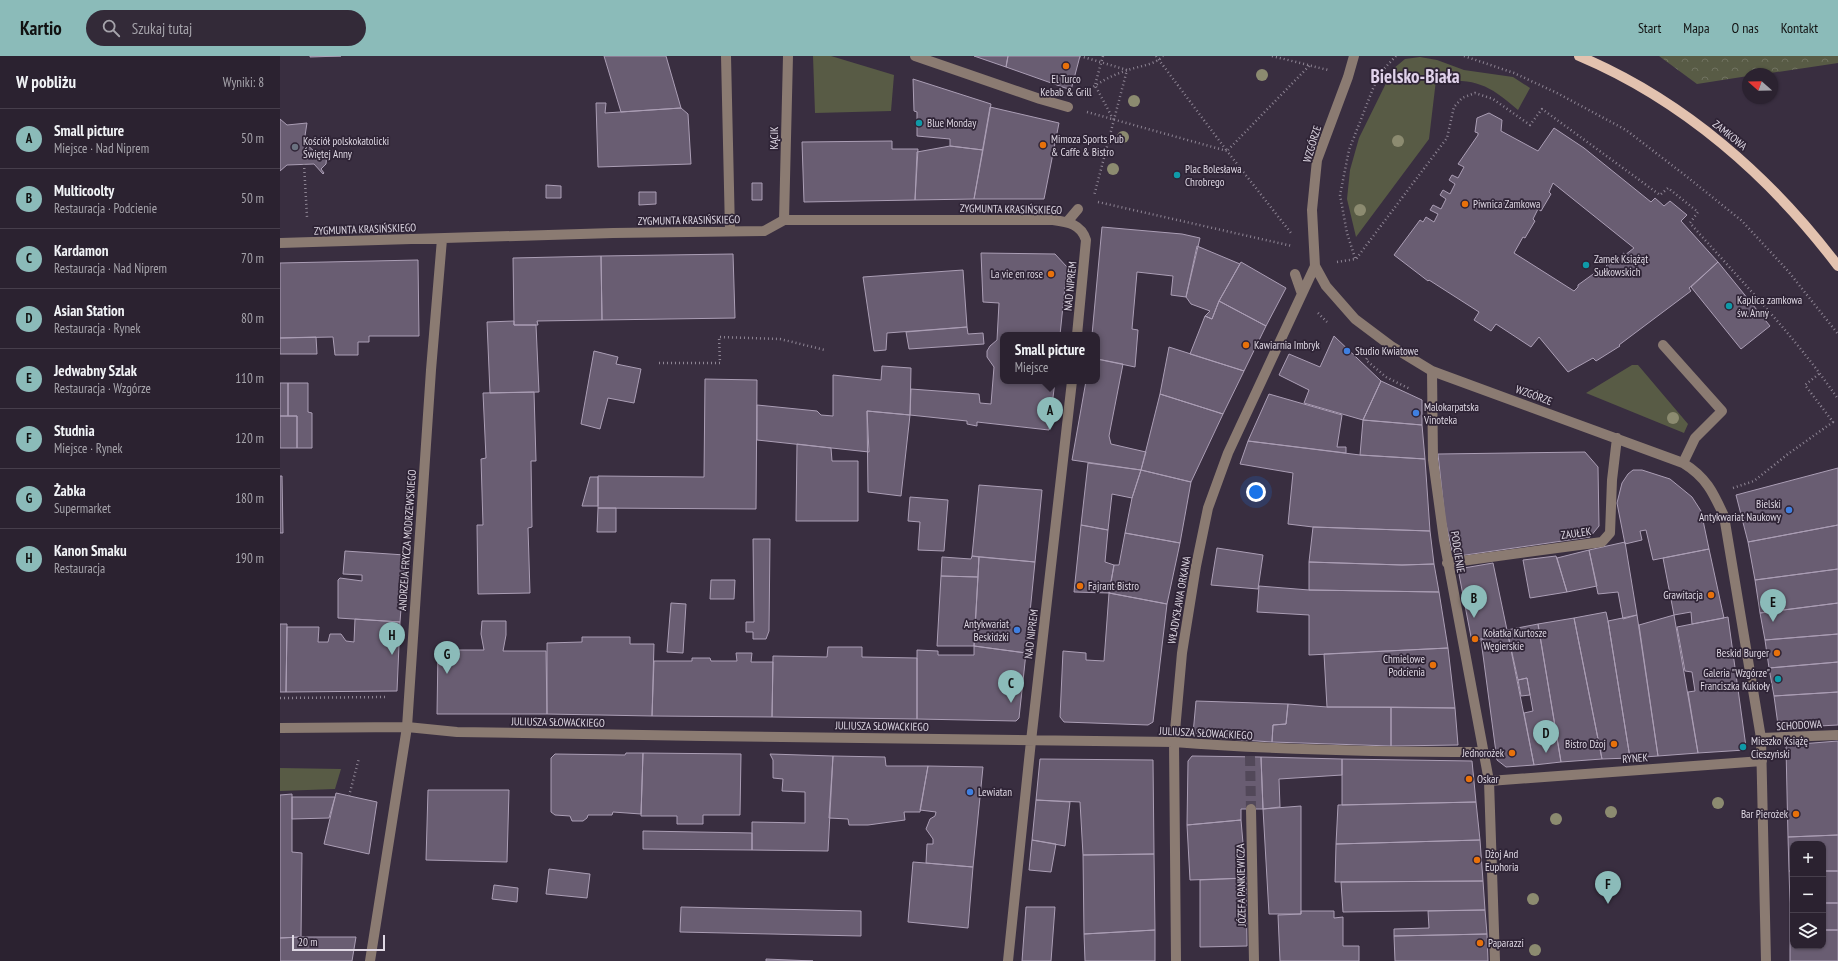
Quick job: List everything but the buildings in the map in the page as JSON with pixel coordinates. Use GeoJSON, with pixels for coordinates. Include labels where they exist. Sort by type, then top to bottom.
{"type":"FeatureCollection","features":[{"type":"Feature","properties":{"kind":"main road","name":"ZAMKOWA"},"geometry":{"type":"LineString","coordinates":[[1580,56],[1628,79],[1664,101],[1695,122],[1741,159],[1778,195],[1838,266]]}},
{"type":"Feature","properties":{"kind":"street"},"geometry":{"type":"LineString","coordinates":[[726,56],[730,231]]}},
{"type":"Feature","properties":{"kind":"street","name":"KĄCIK"},"geometry":{"type":"LineString","coordinates":[[784,220],[788,56]]}},
{"type":"Feature","properties":{"kind":"street"},"geometry":{"type":"LineString","coordinates":[[915,56],[1040,99],[1068,107]]}},
{"type":"Feature","properties":{"kind":"street","name":"WZGÓRZE"},"geometry":{"type":"LineString","coordinates":[[1354,56],[1348,77],[1317,160],[1312,210],[1315,266],[1326,286],[1355,319],[1391,346],[1432,371],[1683,463],[1695,470],[1711,487],[1724,516],[1761,738],[1762,761]]}},
{"type":"Feature","properties":{"kind":"street"},"geometry":{"type":"LineString","coordinates":[[1067,222],[1078,210]]}},
{"type":"Feature","properties":{"kind":"street","name":"ZYGMUNTA KRASIŃSKIEGO"},"geometry":{"type":"LineString","coordinates":[[280,243],[613,233],[764,231],[784,220],[1053,220],[1076,225],[1084,232],[1086,240]]}},
{"type":"Feature","properties":{"kind":"street","name":"ANDRZEJA FRYCZA MODRZEWSKIEGO"},"geometry":{"type":"LineString","coordinates":[[370,961],[407,727],[431,370],[442,239]]}},
{"type":"Feature","properties":{"kind":"street","name":"NAD NIPREM"},"geometry":{"type":"LineString","coordinates":[[1077,332],[1086,240]]}},
{"type":"Feature","properties":{"kind":"street","name":"WŁADYSŁAWA ORKANA"},"geometry":{"type":"LineString","coordinates":[[1176,961],[1174,742],[1182,653],[1196,566],[1208,508],[1228,453],[1315,266]]}},
{"type":"Feature","properties":{"kind":"street"},"geometry":{"type":"LineString","coordinates":[[1295,274],[1302,294]]}},
{"type":"Feature","properties":{"kind":"street"},"geometry":{"type":"LineString","coordinates":[[1664,344],[1722,411],[1695,438],[1683,463]]}},
{"type":"Feature","properties":{"kind":"street","name":"PODCIENIE"},"geometry":{"type":"LineString","coordinates":[[1432,371],[1433,460],[1447,563],[1489,781]]}},
{"type":"Feature","properties":{"kind":"street","name":"NAD NIPREM"},"geometry":{"type":"LineString","coordinates":[[1008,961],[1031,741],[1072,384]]}},
{"type":"Feature","properties":{"kind":"street","name":"ZAUŁEK"},"geometry":{"type":"LineString","coordinates":[[1447,563],[1602,542],[1610,533],[1612,480],[1617,438]]}},
{"type":"Feature","properties":{"kind":"street","name":"JULIUSZA SŁOWACKIEGO"},"geometry":{"type":"LineString","coordinates":[[280,728],[407,727],[457,732],[1174,742],[1250,748],[1389,753],[1483,752]]}},
{"type":"Feature","properties":{"kind":"street","name":"SCHODOWA"},"geometry":{"type":"LineString","coordinates":[[1761,738],[1838,735]]}},
{"type":"Feature","properties":{"kind":"street"},"geometry":{"type":"LineString","coordinates":[[1762,761],[1766,961]]}},
{"type":"Feature","properties":{"kind":"street","name":"RYNEK"},"geometry":{"type":"LineString","coordinates":[[1489,781],[1762,761]]}},
{"type":"Feature","properties":{"kind":"street"},"geometry":{"type":"LineString","coordinates":[[1489,781],[1495,961]]}},
{"type":"Feature","properties":{"kind":"street","name":"JÓZEFA PANKIEWICZA"},"geometry":{"type":"LineString","coordinates":[[1251,809],[1254,961]]}},
{"type":"Feature","properties":{"kind":"path"},"geometry":{"type":"LineString","coordinates":[[1080,56],[1101,61],[1127,70]]}},
{"type":"Feature","properties":{"kind":"path"},"geometry":{"type":"LineString","coordinates":[[1102,56],[1094,85],[1114,120]]}},
{"type":"Feature","properties":{"kind":"path"},"geometry":{"type":"LineString","coordinates":[[1156,56],[1226,151],[1293,236]]}},
{"type":"Feature","properties":{"kind":"path"},"geometry":{"type":"LineString","coordinates":[[1068,107],[1094,85],[1127,70],[1159,60],[1163,56]]}},
{"type":"Feature","properties":{"kind":"path"},"geometry":{"type":"LineString","coordinates":[[1272,56],[1348,77],[1374,86]]}},
{"type":"Feature","properties":{"kind":"path"},"geometry":{"type":"LineString","coordinates":[[1396,56],[1382,71],[1374,86],[1349,150],[1340,196],[1347,233],[1356,259],[1447,138],[1454,108],[1462,98],[1475,93],[1493,99],[1530,126],[1542,109],[1660,195],[1668,188],[1698,212],[1690,223],[1820,373],[1838,399]]}},
{"type":"Feature","properties":{"kind":"path"},"geometry":{"type":"LineString","coordinates":[[1464,56],[1514,72],[1557,92],[1626,130],[1742,221],[1788,271],[1838,334]]}},
{"type":"Feature","properties":{"kind":"path"},"geometry":{"type":"LineString","coordinates":[[1226,151],[1310,66]]}},
{"type":"Feature","properties":{"kind":"path"},"geometry":{"type":"LineString","coordinates":[[1127,70],[1093,201],[1302,248],[1315,266]]}},
{"type":"Feature","properties":{"kind":"path"},"geometry":{"type":"LineString","coordinates":[[1068,107],[1226,151]]}},
{"type":"Feature","properties":{"kind":"path"},"geometry":{"type":"LineString","coordinates":[[304,164],[307,217]]}},
{"type":"Feature","properties":{"kind":"path"},"geometry":{"type":"LineString","coordinates":[[659,363],[720,363],[720,337],[780,339],[825,350]]}},
{"type":"Feature","properties":{"kind":"path"},"geometry":{"type":"LineString","coordinates":[[1366,360],[1386,377],[1411,390]]}},
{"type":"Feature","properties":{"kind":"path"},"geometry":{"type":"LineString","coordinates":[[1714,494],[1754,481],[1788,454],[1833,422],[1805,385],[1820,373]]}},
{"type":"Feature","properties":{"kind":"path"},"geometry":{"type":"LineString","coordinates":[[280,698],[390,697]]}},
{"type":"Feature","properties":{"kind":"path"},"geometry":{"type":"LineString","coordinates":[[349,796],[360,758]]}},
{"type":"Feature","properties":{"kind":"green space"},"geometry":{"type":"Polygon","coordinates":[[[813,56],[831,56],[894,75],[891,111],[815,113],[813,56]]]}},
{"type":"Feature","properties":{"kind":"green space"},"geometry":{"type":"Polygon","coordinates":[[[1659,56],[1838,56],[1838,63],[1778,72],[1778,68],[1742,68],[1742,77],[1697,84],[1659,56]]]}},
{"type":"Feature","properties":{"kind":"green space"},"geometry":{"type":"Polygon","coordinates":[[[1420,57],[1437,60],[1464,70],[1513,77],[1530,88],[1518,110],[1498,94],[1481,85],[1472,82],[1436,80],[1429,139],[1356,237],[1347,199],[1350,170],[1359,138],[1393,69],[1405,59],[1420,57]]]}},
{"type":"Feature","properties":{"kind":"green space"},"geometry":{"type":"Polygon","coordinates":[[[1632,365],[1638,365],[1688,424],[1684,433],[1586,393],[1632,365]]]}},
{"type":"Feature","properties":{"kind":"green space"},"geometry":{"type":"Polygon","coordinates":[[[280,768],[341,769],[335,789],[280,791],[280,768]]]}},
{"type":"Feature","properties":{"kind":"tunnel"},"geometry":{"type":"LineString","coordinates":[[1250,756],[1251,809]]}},
{"type":"Feature","properties":{"kind":"place","name":"El Turco Kebab & Grill"},"geometry":{"type":"Point","coordinates":[1066,66]}},
{"type":"Feature","properties":{"kind":"place","name":"Blue Monday"},"geometry":{"type":"Point","coordinates":[919,123]}},
{"type":"Feature","properties":{"kind":"place","name":"Mimoza Sports Pub & Caffe & Bistro"},"geometry":{"type":"Point","coordinates":[1043,145]}},
{"type":"Feature","properties":{"kind":"place","name":"Kościół polskokatolicki Świętej Anny"},"geometry":{"type":"Point","coordinates":[295,147]}},
{"type":"Feature","properties":{"kind":"place","name":"Plac Bolesława Chrobrego"},"geometry":{"type":"Point","coordinates":[1177,175]}},
{"type":"Feature","properties":{"kind":"place","name":"Piwnica Zamkowa"},"geometry":{"type":"Point","coordinates":[1465,204]}},
{"type":"Feature","properties":{"kind":"place","name":"Zamek Książąt Sułkowskich"},"geometry":{"type":"Point","coordinates":[1586,265]}},
{"type":"Feature","properties":{"kind":"place","name":"La vie en rose"},"geometry":{"type":"Point","coordinates":[1051,274]}},
{"type":"Feature","properties":{"kind":"place","name":"Kaplica zamkowa św. Anny"},"geometry":{"type":"Point","coordinates":[1729,306]}},
{"type":"Feature","properties":{"kind":"place","name":"Kawiarnia Imbryk"},"geometry":{"type":"Point","coordinates":[1246,345]}},
{"type":"Feature","properties":{"kind":"place","name":"Studio Kwiatowe"},"geometry":{"type":"Point","coordinates":[1347,351]}},
{"type":"Feature","properties":{"kind":"place","name":"Malokarpatska Vinoteka"},"geometry":{"type":"Point","coordinates":[1416,413]}},
{"type":"Feature","properties":{"kind":"place","name":"Small picture"},"geometry":{"type":"Point","coordinates":[1050,430]}},
{"type":"Feature","properties":{"kind":"place","name":"Bielski Antykwariat Naukowy"},"geometry":{"type":"Point","coordinates":[1789,510]}},
{"type":"Feature","properties":{"kind":"place","name":"Fajrant Bistro"},"geometry":{"type":"Point","coordinates":[1080,586]}},
{"type":"Feature","properties":{"kind":"place","name":"Grawitacja"},"geometry":{"type":"Point","coordinates":[1711,595]}},
{"type":"Feature","properties":{"kind":"place","name":"Multicoolty"},"geometry":{"type":"Point","coordinates":[1474,618]}},
{"type":"Feature","properties":{"kind":"place","name":"Jedwabny Szlak"},"geometry":{"type":"Point","coordinates":[1773,622]}},
{"type":"Feature","properties":{"kind":"place","name":"Antykwariat Beskidzki"},"geometry":{"type":"Point","coordinates":[1017,630]}},
{"type":"Feature","properties":{"kind":"place","name":"Kołatka Kurtosze Węgierskie"},"geometry":{"type":"Point","coordinates":[1475,639]}},
{"type":"Feature","properties":{"kind":"place","name":"Beskid Burger"},"geometry":{"type":"Point","coordinates":[1777,653]}},
{"type":"Feature","properties":{"kind":"place","name":"Kanon Smaku"},"geometry":{"type":"Point","coordinates":[392,655]}},
{"type":"Feature","properties":{"kind":"place","name":"Chmielowe Podcienia"},"geometry":{"type":"Point","coordinates":[1433,665]}},
{"type":"Feature","properties":{"kind":"place","name":"Żabka"},"geometry":{"type":"Point","coordinates":[447,674]}},
{"type":"Feature","properties":{"kind":"place","name":"Galeria \"Wzgórze\" Franciszka Kukioły"},"geometry":{"type":"Point","coordinates":[1778,679]}},
{"type":"Feature","properties":{"kind":"place","name":"Kardamon"},"geometry":{"type":"Point","coordinates":[1011,703]}},
{"type":"Feature","properties":{"kind":"place","name":"Bistro Dżoj"},"geometry":{"type":"Point","coordinates":[1614,744]}},
{"type":"Feature","properties":{"kind":"place","name":"Mieszko Książę Cieszyński"},"geometry":{"type":"Point","coordinates":[1743,747]}},
{"type":"Feature","properties":{"kind":"place","name":"Jednorożek"},"geometry":{"type":"Point","coordinates":[1512,753]}},
{"type":"Feature","properties":{"kind":"place","name":"Asian Station"},"geometry":{"type":"Point","coordinates":[1546,753]}},
{"type":"Feature","properties":{"kind":"place","name":"Oskar"},"geometry":{"type":"Point","coordinates":[1469,779]}},
{"type":"Feature","properties":{"kind":"place","name":"Lewiatan"},"geometry":{"type":"Point","coordinates":[970,792]}},
{"type":"Feature","properties":{"kind":"place","name":"Bar Pierożek"},"geometry":{"type":"Point","coordinates":[1796,814]}},
{"type":"Feature","properties":{"kind":"place","name":"Dżoj And Euphoria"},"geometry":{"type":"Point","coordinates":[1477,860]}},
{"type":"Feature","properties":{"kind":"place","name":"Studnia"},"geometry":{"type":"Point","coordinates":[1608,904]}},
{"type":"Feature","properties":{"kind":"place","name":"Paparazzi"},"geometry":{"type":"Point","coordinates":[1480,943]}},
{"type":"Feature","properties":{"kind":"district","name":"Bielsko-Biała"},"geometry":{"type":"Point","coordinates":[1415,76]}}]}
